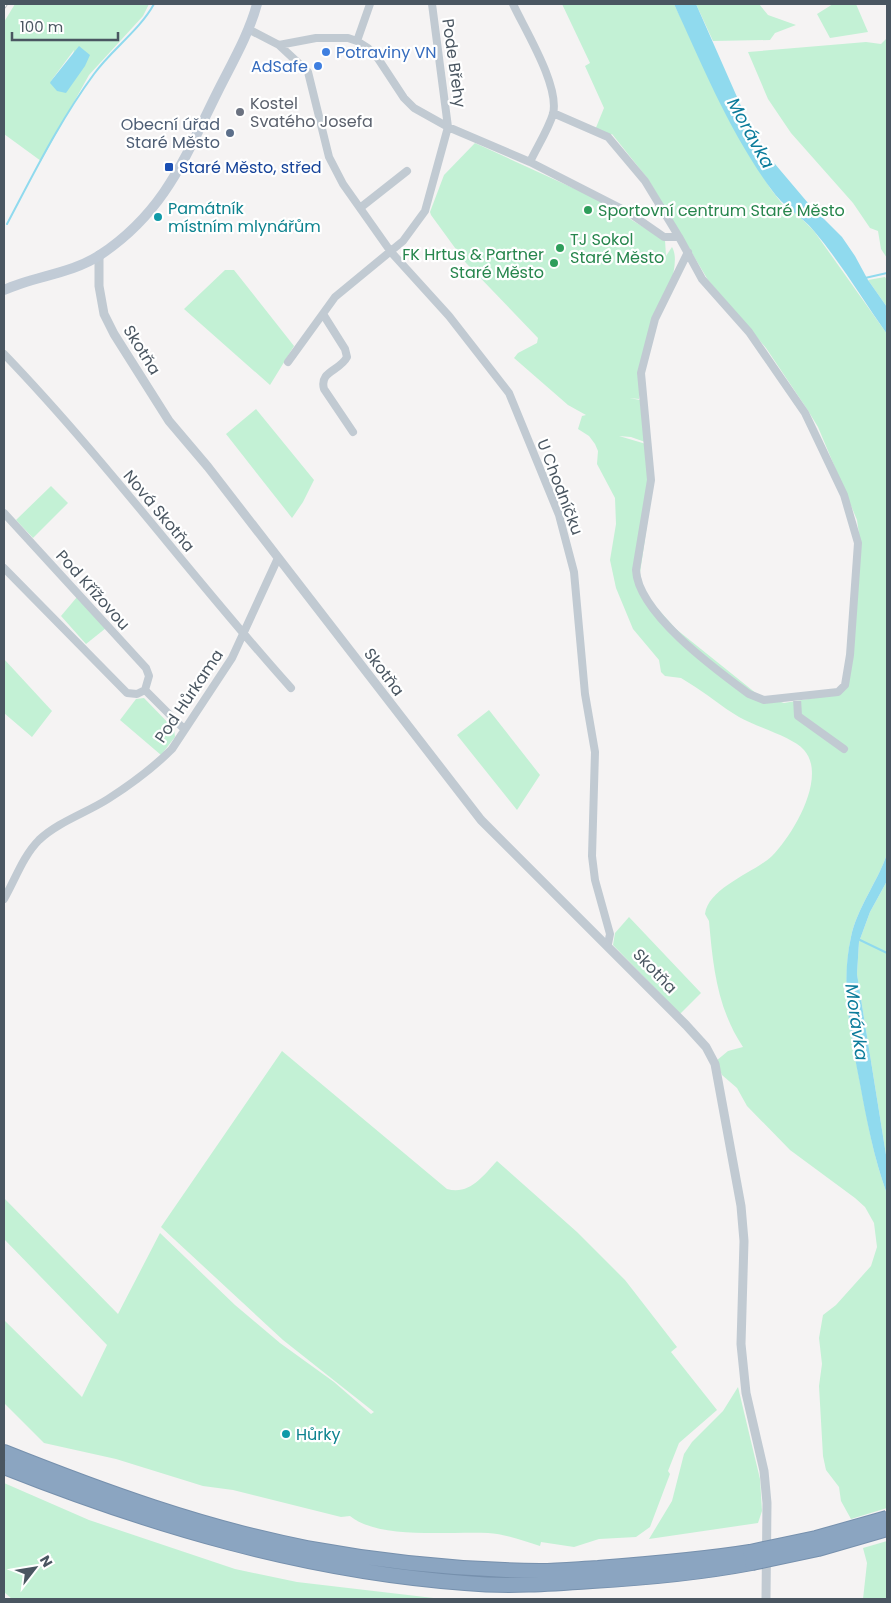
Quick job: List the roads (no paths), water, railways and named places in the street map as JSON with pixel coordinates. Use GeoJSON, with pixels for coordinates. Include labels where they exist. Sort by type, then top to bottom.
{"type":"FeatureCollection","features":[{"type":"Feature","properties":{"kind":"highway"},"geometry":{"type":"LineString","coordinates":[[4,1452],[70,1478],[199,1521],[307,1548],[382,1559],[466,1568],[542,1571],[751,1558],[818,1549],[887,1529]]}},
{"type":"Feature","properties":{"kind":"highway"},"geometry":{"type":"LineString","coordinates":[[4,1467],[65,1491],[162,1524],[266,1554],[377,1574],[466,1584],[543,1584],[699,1572],[887,1518]]}},
{"type":"Feature","properties":{"kind":"main road"},"geometry":{"type":"LineString","coordinates":[[4,290],[69,269],[99,256],[147,217],[166,192],[194,142],[248,29],[257,4]]}},
{"type":"Feature","properties":{"kind":"street"},"geometry":{"type":"LineString","coordinates":[[279,45],[316,38],[348,38],[357,41],[370,4]]}},
{"type":"Feature","properties":{"kind":"street","name":"Pode Břehy"},"geometry":{"type":"LineString","coordinates":[[432,4],[448,127]]}},
{"type":"Feature","properties":{"kind":"street"},"geometry":{"type":"LineString","coordinates":[[513,4],[548,77],[552,93],[553,113],[530,162]]}},
{"type":"Feature","properties":{"kind":"street","name":"U Chodníčku"},"geometry":{"type":"LineString","coordinates":[[248,29],[279,45],[308,72],[329,157],[343,184],[391,252],[449,316],[509,393],[559,515],[574,572],[585,694],[595,752],[592,856],[595,880],[610,934],[608,944]]}},
{"type":"Feature","properties":{"kind":"street","name":"Pode Břehy"},"geometry":{"type":"LineString","coordinates":[[357,41],[377,57],[404,98],[414,108],[448,127],[530,162],[628,212],[664,237],[679,237]]}},
{"type":"Feature","properties":{"kind":"street"},"geometry":{"type":"LineString","coordinates":[[553,113],[608,137],[645,181],[688,252],[702,279],[749,332],[805,413],[844,495],[858,537],[850,655],[845,685],[838,692],[797,698],[764,700],[743,689],[664,624],[645,598],[636,580],[651,480],[641,373],[655,319],[688,252]]}},
{"type":"Feature","properties":{"kind":"street"},"geometry":{"type":"LineString","coordinates":[[288,362],[335,297],[403,241],[425,211],[448,127]]}},
{"type":"Feature","properties":{"kind":"street"},"geometry":{"type":"LineString","coordinates":[[360,208],[407,171]]}},
{"type":"Feature","properties":{"kind":"street","name":"Skotňa"},"geometry":{"type":"LineString","coordinates":[[99,256],[99,286],[104,314],[114,334],[169,421],[208,467],[481,820],[608,944],[686,1025],[706,1048],[715,1064],[741,1206],[744,1241],[741,1344],[746,1394],[764,1471],[767,1529],[766,1599]]}},
{"type":"Feature","properties":{"kind":"street"},"geometry":{"type":"LineString","coordinates":[[322,314],[345,349],[347,357],[344,363],[324,376],[322,382],[324,389],[353,432]]}},
{"type":"Feature","properties":{"kind":"street","name":"Nová Skotňa"},"geometry":{"type":"LineString","coordinates":[[4,354],[46,398],[244,636],[291,688]]}},
{"type":"Feature","properties":{"kind":"street","name":"Pod Křížovou"},"geometry":{"type":"LineString","coordinates":[[4,513],[146,668],[149,676],[145,690]]}},
{"type":"Feature","properties":{"kind":"street","name":"Pod Hůrkama"},"geometry":{"type":"LineString","coordinates":[[4,899],[30,852],[40,840],[51,831],[108,798],[161,760],[172,749],[232,658],[244,636],[278,558]]}},
{"type":"Feature","properties":{"kind":"street"},"geometry":{"type":"LineString","coordinates":[[4,568],[127,693],[137,694],[145,690],[184,730]]}},
{"type":"Feature","properties":{"kind":"street"},"geometry":{"type":"LineString","coordinates":[[797,698],[798,716],[844,749]]}},
{"type":"Feature","properties":{"kind":"water","name":"Morávka"},"geometry":{"type":"Polygon","coordinates":[[[674,4],[696,4],[741,106],[764,151],[808,203],[842,237],[855,256],[868,280],[887,307],[887,334],[824,243],[809,225],[776,195],[756,168],[718,99],[674,4]]]}},
{"type":"Feature","properties":{"kind":"water"},"geometry":{"type":"Polygon","coordinates":[[[79,46],[90,55],[85,66],[66,93],[57,91],[50,83],[79,46]]]}},
{"type":"Feature","properties":{"kind":"water","name":"Morávka"},"geometry":{"type":"Polygon","coordinates":[[[887,854],[887,881],[870,912],[859,942],[857,974],[887,1161],[887,1194],[878,1167],[865,1112],[850,1029],[846,974],[854,926],[887,854]]]}},
{"type":"Feature","properties":{"kind":"waterway"},"geometry":{"type":"LineString","coordinates":[[7,224],[48,147],[94,74],[141,23],[154,4]]}},
{"type":"Feature","properties":{"kind":"waterway"},"geometry":{"type":"LineString","coordinates":[[865,278],[887,273]]}},
{"type":"Feature","properties":{"kind":"waterway"},"geometry":{"type":"LineString","coordinates":[[860,940],[887,953]]}},
{"type":"Feature","properties":{"kind":"place","name":"Potraviny VN"},"geometry":{"type":"Point","coordinates":[326,52]}},
{"type":"Feature","properties":{"kind":"place","name":"AdSafe"},"geometry":{"type":"Point","coordinates":[318,66]}},
{"type":"Feature","properties":{"kind":"place","name":"Kostel Svatého Josefa"},"geometry":{"type":"Point","coordinates":[240,112]}},
{"type":"Feature","properties":{"kind":"place","name":"Obecní úřad Staré Město"},"geometry":{"type":"Point","coordinates":[230,133]}},
{"type":"Feature","properties":{"kind":"place","name":"Staré Město, střed"},"geometry":{"type":"Point","coordinates":[169,167]}},
{"type":"Feature","properties":{"kind":"place","name":"Sportovní centrum Staré Město"},"geometry":{"type":"Point","coordinates":[588,210]}},
{"type":"Feature","properties":{"kind":"place","name":"Památník místním mlynářům"},"geometry":{"type":"Point","coordinates":[158,217]}},
{"type":"Feature","properties":{"kind":"place","name":"TJ Sokol Staré Město"},"geometry":{"type":"Point","coordinates":[560,248]}},
{"type":"Feature","properties":{"kind":"place","name":"FK Hrtus & Partner Staré Město"},"geometry":{"type":"Point","coordinates":[554,263]}},
{"type":"Feature","properties":{"kind":"place","name":"Hůrky"},"geometry":{"type":"Point","coordinates":[286,1434]}}]}
